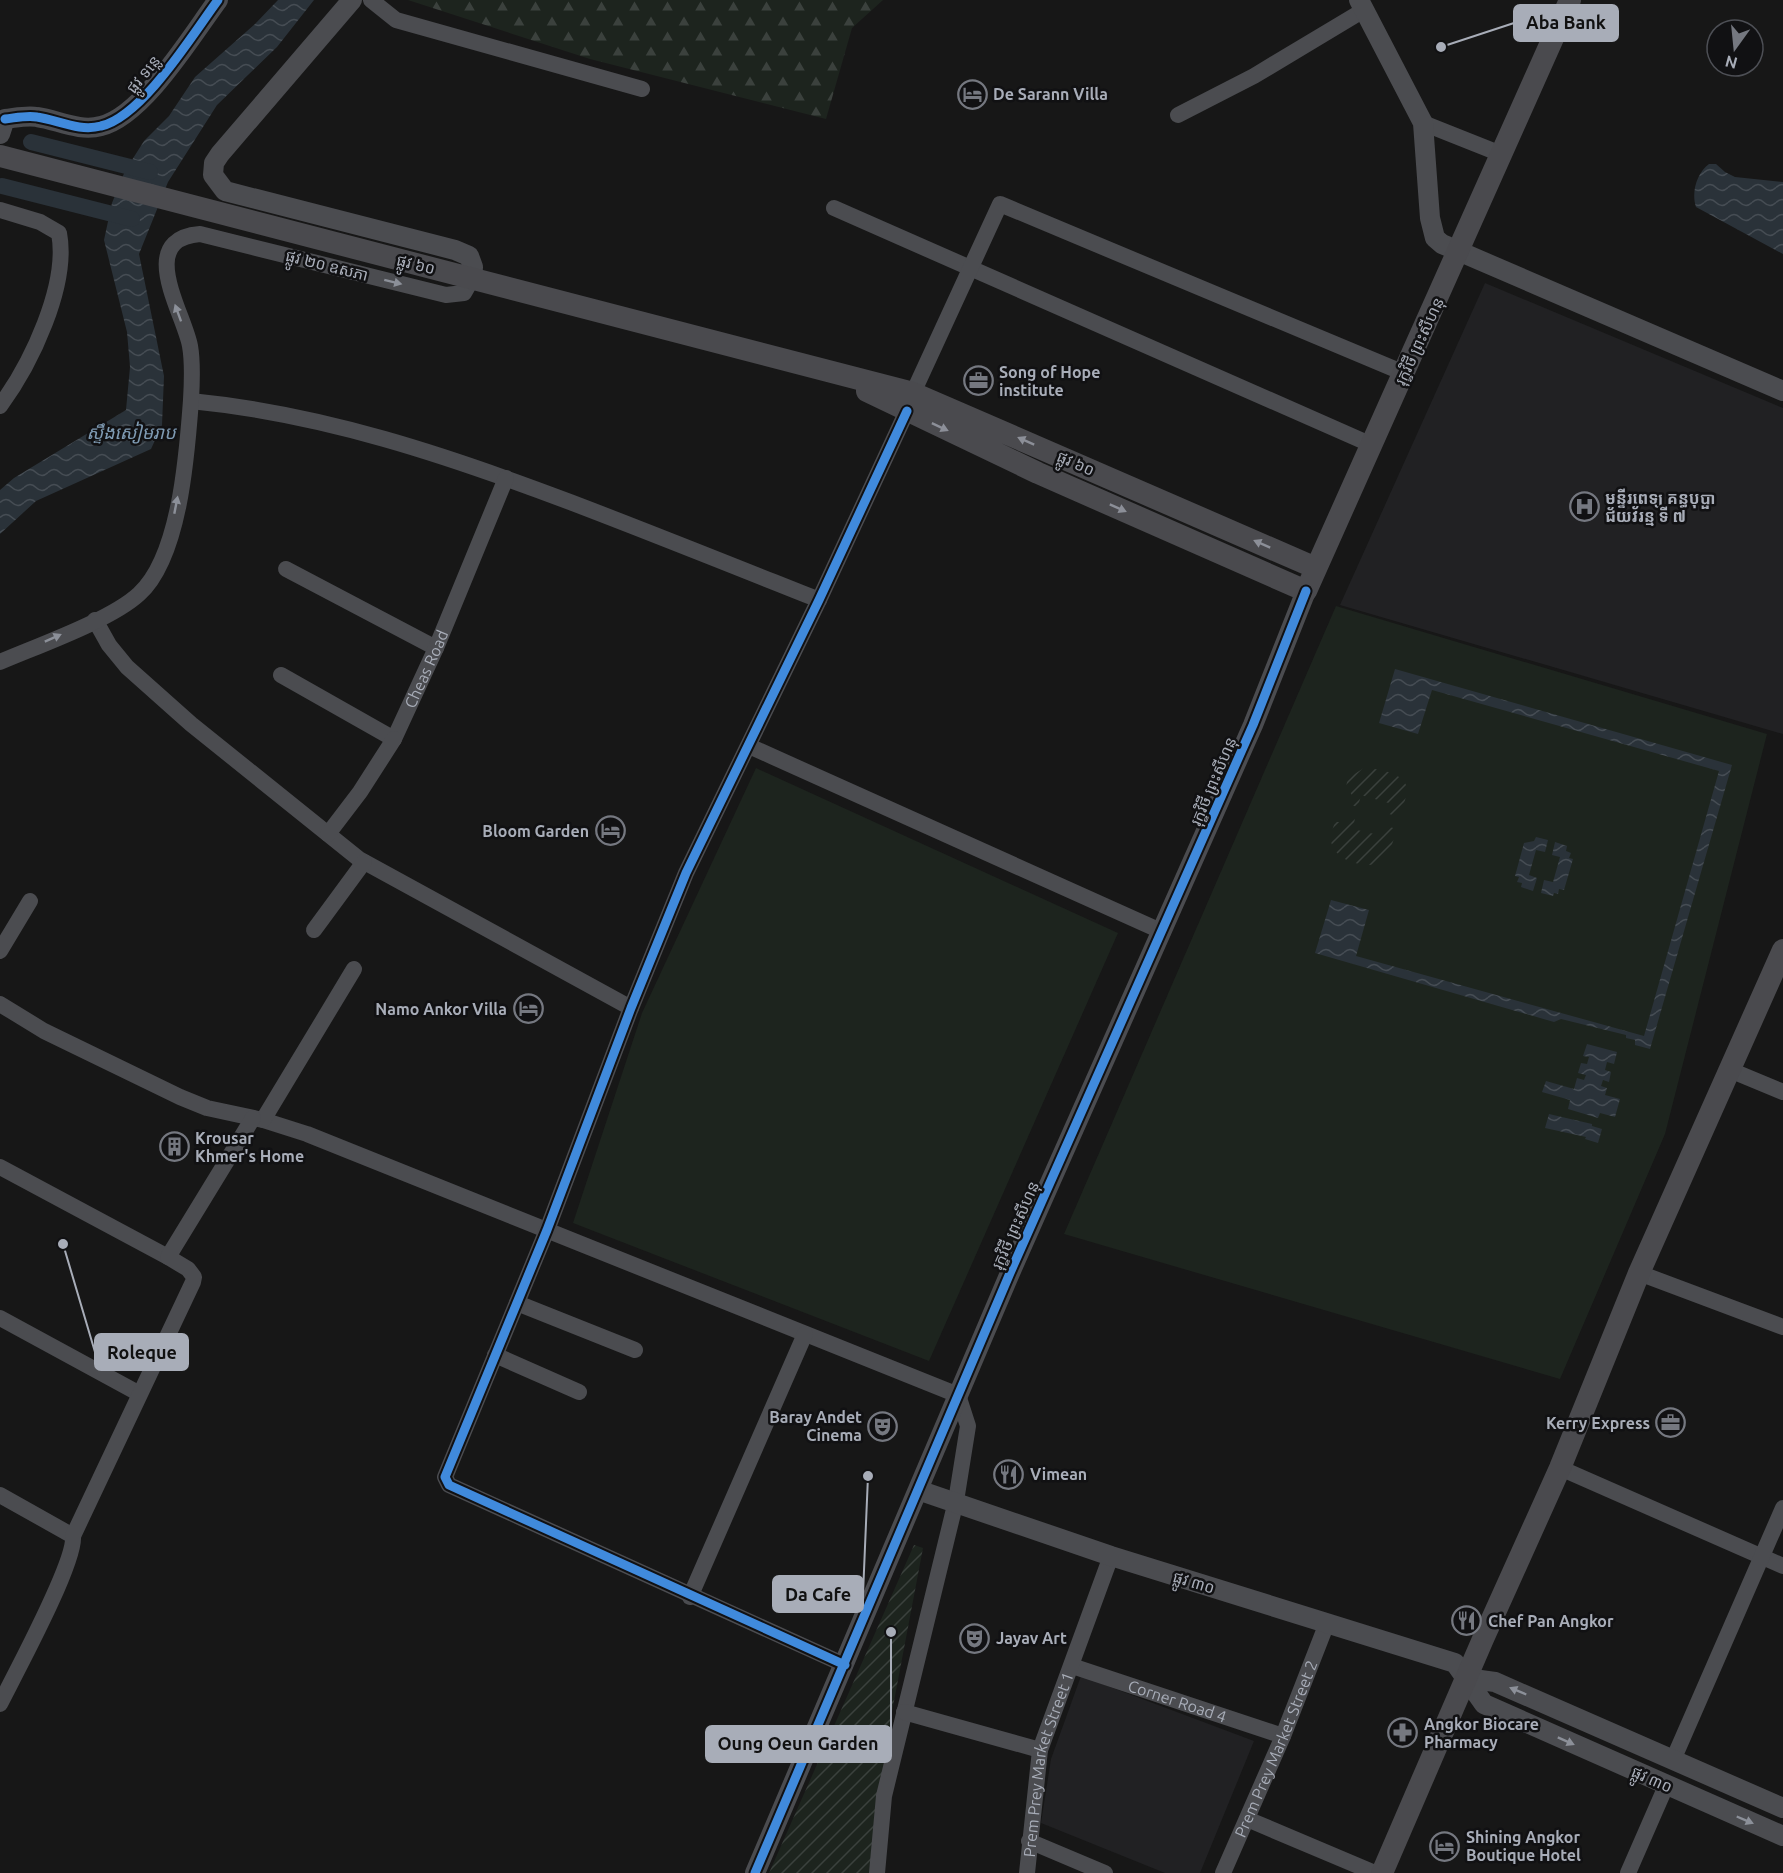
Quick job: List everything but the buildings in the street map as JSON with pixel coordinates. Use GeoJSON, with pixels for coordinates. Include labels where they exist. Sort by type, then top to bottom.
{"type":"FeatureCollection","features":[{"type":"Feature","properties":{"kind":"main road","name":"រុក្ខវិថី ព្រះសីហនុ"},"geometry":{"type":"LineString","coordinates":[[1306,591],[1459,253],[1570,0]]}},
{"type":"Feature","properties":{"kind":"main road","name":"ផ្លូវ ៦០"},"geometry":{"type":"LineString","coordinates":[[0,156],[831,373],[910,402],[1316,568]]}},
{"type":"Feature","properties":{"kind":"main road","name":"ផ្លូវ ៦០"},"geometry":{"type":"LineString","coordinates":[[910,402],[1038,473],[1306,591]]}},
{"type":"Feature","properties":{"kind":"main road"},"geometry":{"type":"LineString","coordinates":[[1382,1873],[1560,1468],[1639,1273],[1783,950]]}},
{"type":"Feature","properties":{"kind":"street","name":"ផ្លូវ ទន្លេ"},"geometry":{"type":"LineString","coordinates":[[2,122],[36,116],[76,127],[100,127],[122,117],[141,102],[218,0]]}},
{"type":"Feature","properties":{"kind":"street"},"geometry":{"type":"LineString","coordinates":[[352,0],[220,154],[214,163],[213,175],[225,191],[455,250],[469,256],[473,267],[472,279]]}},
{"type":"Feature","properties":{"kind":"street"},"geometry":{"type":"LineString","coordinates":[[371,0],[396,20],[642,89]]}},
{"type":"Feature","properties":{"kind":"street"},"geometry":{"type":"LineString","coordinates":[[1178,115],[1254,76],[1362,5],[1423,123],[1430,218],[1435,238],[1445,247],[1783,391]]}},
{"type":"Feature","properties":{"kind":"street"},"geometry":{"type":"LineString","coordinates":[[1423,123],[1501,154]]}},
{"type":"Feature","properties":{"kind":"street"},"geometry":{"type":"LineString","coordinates":[[845,1665],[690,1597],[446,1482],[445,1478],[547,1230],[631,1008],[686,873],[715,808],[749,746],[819,600],[1000,204],[1404,373]]}},
{"type":"Feature","properties":{"kind":"street"},"geometry":{"type":"LineString","coordinates":[[834,208],[1372,445]]}},
{"type":"Feature","properties":{"kind":"street"},"geometry":{"type":"LineString","coordinates":[[0,210],[40,222],[59,233],[62,248],[57,283],[36,343],[21,375],[0,406]]}},
{"type":"Feature","properties":{"kind":"street","name":"ផ្លូវ ២០ ឧសភា"},"geometry":{"type":"LineString","coordinates":[[0,662],[95,620],[136,596],[155,575],[162,561],[182,477],[191,401],[190,344],[171,293],[166,267],[176,242],[187,235],[200,234],[446,295],[464,292],[472,279]]}},
{"type":"Feature","properties":{"kind":"street"},"geometry":{"type":"LineString","coordinates":[[191,401],[299,416],[346,427],[506,478],[819,600]]}},
{"type":"Feature","properties":{"kind":"street","name":"Cheas Road"},"geometry":{"type":"LineString","coordinates":[[328,834],[360,792],[394,739],[436,648],[506,478]]}},
{"type":"Feature","properties":{"kind":"street"},"geometry":{"type":"LineString","coordinates":[[286,569],[436,648]]}},
{"type":"Feature","properties":{"kind":"street","name":"រុក្ខវិថី ព្រះសីហនុ"},"geometry":{"type":"LineString","coordinates":[[755,1873],[958,1395],[1253,725],[1306,591]]}},
{"type":"Feature","properties":{"kind":"street"},"geometry":{"type":"LineString","coordinates":[[95,620],[109,645],[127,667],[191,724],[364,862],[631,1008]]}},
{"type":"Feature","properties":{"kind":"street"},"geometry":{"type":"LineString","coordinates":[[282,675],[394,739]]}},
{"type":"Feature","properties":{"kind":"street"},"geometry":{"type":"LineString","coordinates":[[749,746],[1163,932]]}},
{"type":"Feature","properties":{"kind":"street"},"geometry":{"type":"LineString","coordinates":[[314,930],[364,862]]}},
{"type":"Feature","properties":{"kind":"street"},"geometry":{"type":"LineString","coordinates":[[0,951],[30,901]]}},
{"type":"Feature","properties":{"kind":"street"},"geometry":{"type":"LineString","coordinates":[[168,1257],[354,969]]}},
{"type":"Feature","properties":{"kind":"street"},"geometry":{"type":"LineString","coordinates":[[0,1004],[44,1031],[180,1097],[207,1108],[258,1119],[307,1134],[958,1395],[968,1426],[956,1501],[884,1796],[877,1873]]}},
{"type":"Feature","properties":{"kind":"street"},"geometry":{"type":"LineString","coordinates":[[1730,1070],[1783,1092]]}},
{"type":"Feature","properties":{"kind":"street"},"geometry":{"type":"LineString","coordinates":[[0,1167],[168,1257],[188,1269],[194,1277],[73,1536],[73,1548],[55,1590],[0,1704]]}},
{"type":"Feature","properties":{"kind":"street"},"geometry":{"type":"LineString","coordinates":[[1639,1273],[1783,1327]]}},
{"type":"Feature","properties":{"kind":"street"},"geometry":{"type":"LineString","coordinates":[[517,1303],[635,1350]]}},
{"type":"Feature","properties":{"kind":"street"},"geometry":{"type":"LineString","coordinates":[[0,1318],[138,1393]]}},
{"type":"Feature","properties":{"kind":"street"},"geometry":{"type":"LineString","coordinates":[[690,1597],[805,1334]]}},
{"type":"Feature","properties":{"kind":"street"},"geometry":{"type":"LineString","coordinates":[[495,1355],[579,1392]]}},
{"type":"Feature","properties":{"kind":"street"},"geometry":{"type":"LineString","coordinates":[[1560,1468],[1783,1566]]}},
{"type":"Feature","properties":{"kind":"street","name":"ផ្លូវ ៣០"},"geometry":{"type":"LineString","coordinates":[[918,1490],[956,1501],[1111,1556],[1455,1663],[1484,1704],[1783,1836]]}},
{"type":"Feature","properties":{"kind":"street"},"geometry":{"type":"LineString","coordinates":[[0,1495],[73,1536]]}},
{"type":"Feature","properties":{"kind":"street"},"geometry":{"type":"LineString","coordinates":[[1673,1760],[1783,1508]]}},
{"type":"Feature","properties":{"kind":"street","name":"Prem Prey Market Street 1"},"geometry":{"type":"LineString","coordinates":[[1027,1873],[1040,1750],[1111,1556]]}},
{"type":"Feature","properties":{"kind":"street","name":"Prem Prey Market Street 2"},"geometry":{"type":"LineString","coordinates":[[1224,1873],[1283,1736],[1327,1623]]}},
{"type":"Feature","properties":{"kind":"street","name":"Corner Road 4"},"geometry":{"type":"LineString","coordinates":[[1072,1666],[1283,1736]]}},
{"type":"Feature","properties":{"kind":"street","name":"ផ្លូវ ៣០"},"geometry":{"type":"LineString","coordinates":[[1466,1678],[1495,1682],[1783,1808]]}},
{"type":"Feature","properties":{"kind":"street"},"geometry":{"type":"LineString","coordinates":[[904,1712],[1040,1750]]}},
{"type":"Feature","properties":{"kind":"street"},"geometry":{"type":"LineString","coordinates":[[1628,1873],[1666,1786]]}},
{"type":"Feature","properties":{"kind":"street"},"geometry":{"type":"LineString","coordinates":[[1247,1819],[1375,1873]]}},
{"type":"Feature","properties":{"kind":"street"},"geometry":{"type":"LineString","coordinates":[[1029,1841],[1105,1873]]}},
{"type":"Feature","properties":{"kind":"shaded area","name":"មន្ទីរពេទ្យ គន្ធបុប្ផា ជ័យវ័រន្ម ទី ៧"},"geometry":{"type":"Polygon","coordinates":[[[1485,283],[1783,408],[1783,734],[1340,605],[1485,283]]]}},
{"type":"Feature","properties":{"kind":"shaded area"},"geometry":{"type":"Polygon","coordinates":[[[1081,1676],[1254,1741],[1200,1873],[1165,1873],[1041,1823],[1051,1759],[1081,1676]]]}},
{"type":"Feature","properties":{"kind":"green space"},"geometry":{"type":"Polygon","coordinates":[[[408,0],[883,0],[852,28],[826,119],[590,59],[408,0]]]}},
{"type":"Feature","properties":{"kind":"green space"},"geometry":{"type":"Polygon","coordinates":[[[1336,606],[1767,734],[1665,1134],[1560,1379],[1064,1234],[1336,606]]]}},
{"type":"Feature","properties":{"kind":"green space"},"geometry":{"type":"Polygon","coordinates":[[[756,768],[1118,933],[929,1361],[573,1223],[642,1013],[756,768]]]}},
{"type":"Feature","properties":{"kind":"green space"},"geometry":{"type":"Polygon","coordinates":[[[1364,768],[1388,772],[1406,784],[1406,795],[1400,817],[1389,814],[1392,804],[1361,795],[1358,807],[1351,805],[1353,797],[1350,792],[1345,791],[1348,778],[1364,768]]]}},
{"type":"Feature","properties":{"kind":"green space"},"geometry":{"type":"Polygon","coordinates":[[[1348,816],[1355,818],[1353,829],[1383,836],[1386,826],[1397,829],[1387,860],[1372,865],[1363,865],[1346,860],[1339,855],[1334,849],[1331,834],[1335,822],[1346,822],[1348,816]]]}},
{"type":"Feature","properties":{"kind":"green space"},"geometry":{"type":"Polygon","coordinates":[[[914,1545],[923,1548],[891,1717],[870,1873],[769,1873],[914,1545]]]}},
{"type":"Feature","properties":{"kind":"water","name":"ស្ទឹងសៀមរាប"},"geometry":{"type":"Polygon","coordinates":[[[278,0],[314,0],[277,47],[217,105],[168,182],[139,254],[164,376],[162,425],[151,449],[36,501],[0,534],[0,490],[14,478],[126,410],[130,367],[127,332],[104,240],[112,203],[125,171],[144,141],[169,116],[195,77],[255,24],[278,0]]]}},
{"type":"Feature","properties":{"kind":"water"},"geometry":{"type":"Polygon","coordinates":[[[1709,164],[1716,164],[1735,177],[1783,182],[1783,254],[1696,207],[1694,195],[1696,183],[1701,172],[1709,164]]]}},
{"type":"Feature","properties":{"kind":"water"},"geometry":{"type":"Polygon","coordinates":[[[1395,669],[1732,765],[1650,1049],[1635,1045],[1635,1040],[1626,1038],[1626,1035],[1561,1019],[1554,1022],[1315,953],[1331,900],[1369,910],[1356,956],[1644,1036],[1719,771],[1432,690],[1418,734],[1379,723],[1395,669]]]}},
{"type":"Feature","properties":{"kind":"water"},"geometry":{"type":"Polygon","coordinates":[[[1536,837],[1548,840],[1545,852],[1536,850],[1529,875],[1537,878],[1533,891],[1521,887],[1522,883],[1517,882],[1519,877],[1515,876],[1524,843],[1534,841],[1536,837]]]}},
{"type":"Feature","properties":{"kind":"water"},"geometry":{"type":"Polygon","coordinates":[[[1555,842],[1567,846],[1566,851],[1571,853],[1569,858],[1573,859],[1564,890],[1559,889],[1558,894],[1554,893],[1553,896],[1541,893],[1544,880],[1553,882],[1560,857],[1552,855],[1555,842]]]}},
{"type":"Feature","properties":{"kind":"water"},"geometry":{"type":"Polygon","coordinates":[[[1587,1044],[1617,1052],[1614,1064],[1607,1062],[1605,1070],[1611,1072],[1609,1082],[1603,1080],[1601,1086],[1607,1088],[1605,1095],[1620,1099],[1615,1117],[1600,1113],[1598,1118],[1568,1109],[1570,1100],[1542,1092],[1546,1081],[1574,1089],[1577,1078],[1584,1080],[1586,1075],[1578,1073],[1581,1063],[1587,1064],[1589,1057],[1583,1056],[1587,1044]]]}},
{"type":"Feature","properties":{"kind":"water"},"geometry":{"type":"Polygon","coordinates":[[[1549,1114],[1592,1124],[1602,1129],[1598,1143],[1585,1139],[1586,1137],[1545,1128],[1549,1114]]]}},
{"type":"Feature","properties":{"kind":"waterway"},"geometry":{"type":"LineString","coordinates":[[31,142],[150,172]]}},
{"type":"Feature","properties":{"kind":"waterway"},"geometry":{"type":"LineString","coordinates":[[2,186],[132,219]]}},
{"type":"Feature","properties":{"kind":"cycle path"},"geometry":{"type":"LineString","coordinates":[[5,119],[33,116],[85,128],[101,126],[117,119],[150,91],[181,53],[218,0]]}},
{"type":"Feature","properties":{"kind":"cycle path"},"geometry":{"type":"LineString","coordinates":[[845,1665],[449,1485],[445,1477],[547,1230],[631,1008],[686,873],[819,600],[907,411]]}},
{"type":"Feature","properties":{"kind":"cycle path"},"geometry":{"type":"LineString","coordinates":[[755,1873],[1010,1273],[1253,725],[1306,591]]}},
{"type":"Feature","properties":{"kind":"place","name":"Aba Bank"},"geometry":{"type":"Point","coordinates":[1441,47]}},
{"type":"Feature","properties":{"kind":"place","name":"De Sarann Villa"},"geometry":{"type":"Point","coordinates":[972,94]}},
{"type":"Feature","properties":{"kind":"place","name":"Song of Hope institute"},"geometry":{"type":"Point","coordinates":[978,381]}},
{"type":"Feature","properties":{"kind":"place","name":"មន្ទីរពេទ្យ គន្ធបុប្ផា ជ័យវ័រន្ម ទី ៧"},"geometry":{"type":"Point","coordinates":[1584,507]}},
{"type":"Feature","properties":{"kind":"place","name":"Bloom Garden"},"geometry":{"type":"Point","coordinates":[610,831]}},
{"type":"Feature","properties":{"kind":"place","name":"Namo Ankor Villa"},"geometry":{"type":"Point","coordinates":[528,1009]}},
{"type":"Feature","properties":{"kind":"place","name":"Krousar Khmer's Home"},"geometry":{"type":"Point","coordinates":[174,1147]}},
{"type":"Feature","properties":{"kind":"place","name":"Roleque"},"geometry":{"type":"Point","coordinates":[63,1244]}},
{"type":"Feature","properties":{"kind":"place","name":"Kerry Express"},"geometry":{"type":"Point","coordinates":[1671,1423]}},
{"type":"Feature","properties":{"kind":"place","name":"Baray Andet Cinema"},"geometry":{"type":"Point","coordinates":[883,1426]}},
{"type":"Feature","properties":{"kind":"place","name":"Vimean"},"geometry":{"type":"Point","coordinates":[1009,1474]}},
{"type":"Feature","properties":{"kind":"place","name":"Da Cafe"},"geometry":{"type":"Point","coordinates":[868,1476]}},
{"type":"Feature","properties":{"kind":"place","name":"Chef Pan Angkor"},"geometry":{"type":"Point","coordinates":[1467,1621]}},
{"type":"Feature","properties":{"kind":"place","name":"Oung Oeun Garden"},"geometry":{"type":"Point","coordinates":[891,1632]}},
{"type":"Feature","properties":{"kind":"place","name":"Jayav Art"},"geometry":{"type":"Point","coordinates":[975,1638]}},
{"type":"Feature","properties":{"kind":"place","name":"Angkor Biocare Pharmacy"},"geometry":{"type":"Point","coordinates":[1403,1733]}},
{"type":"Feature","properties":{"kind":"place","name":"Shining Angkor Boutique Hotel"},"geometry":{"type":"Point","coordinates":[1445,1846]}}]}
